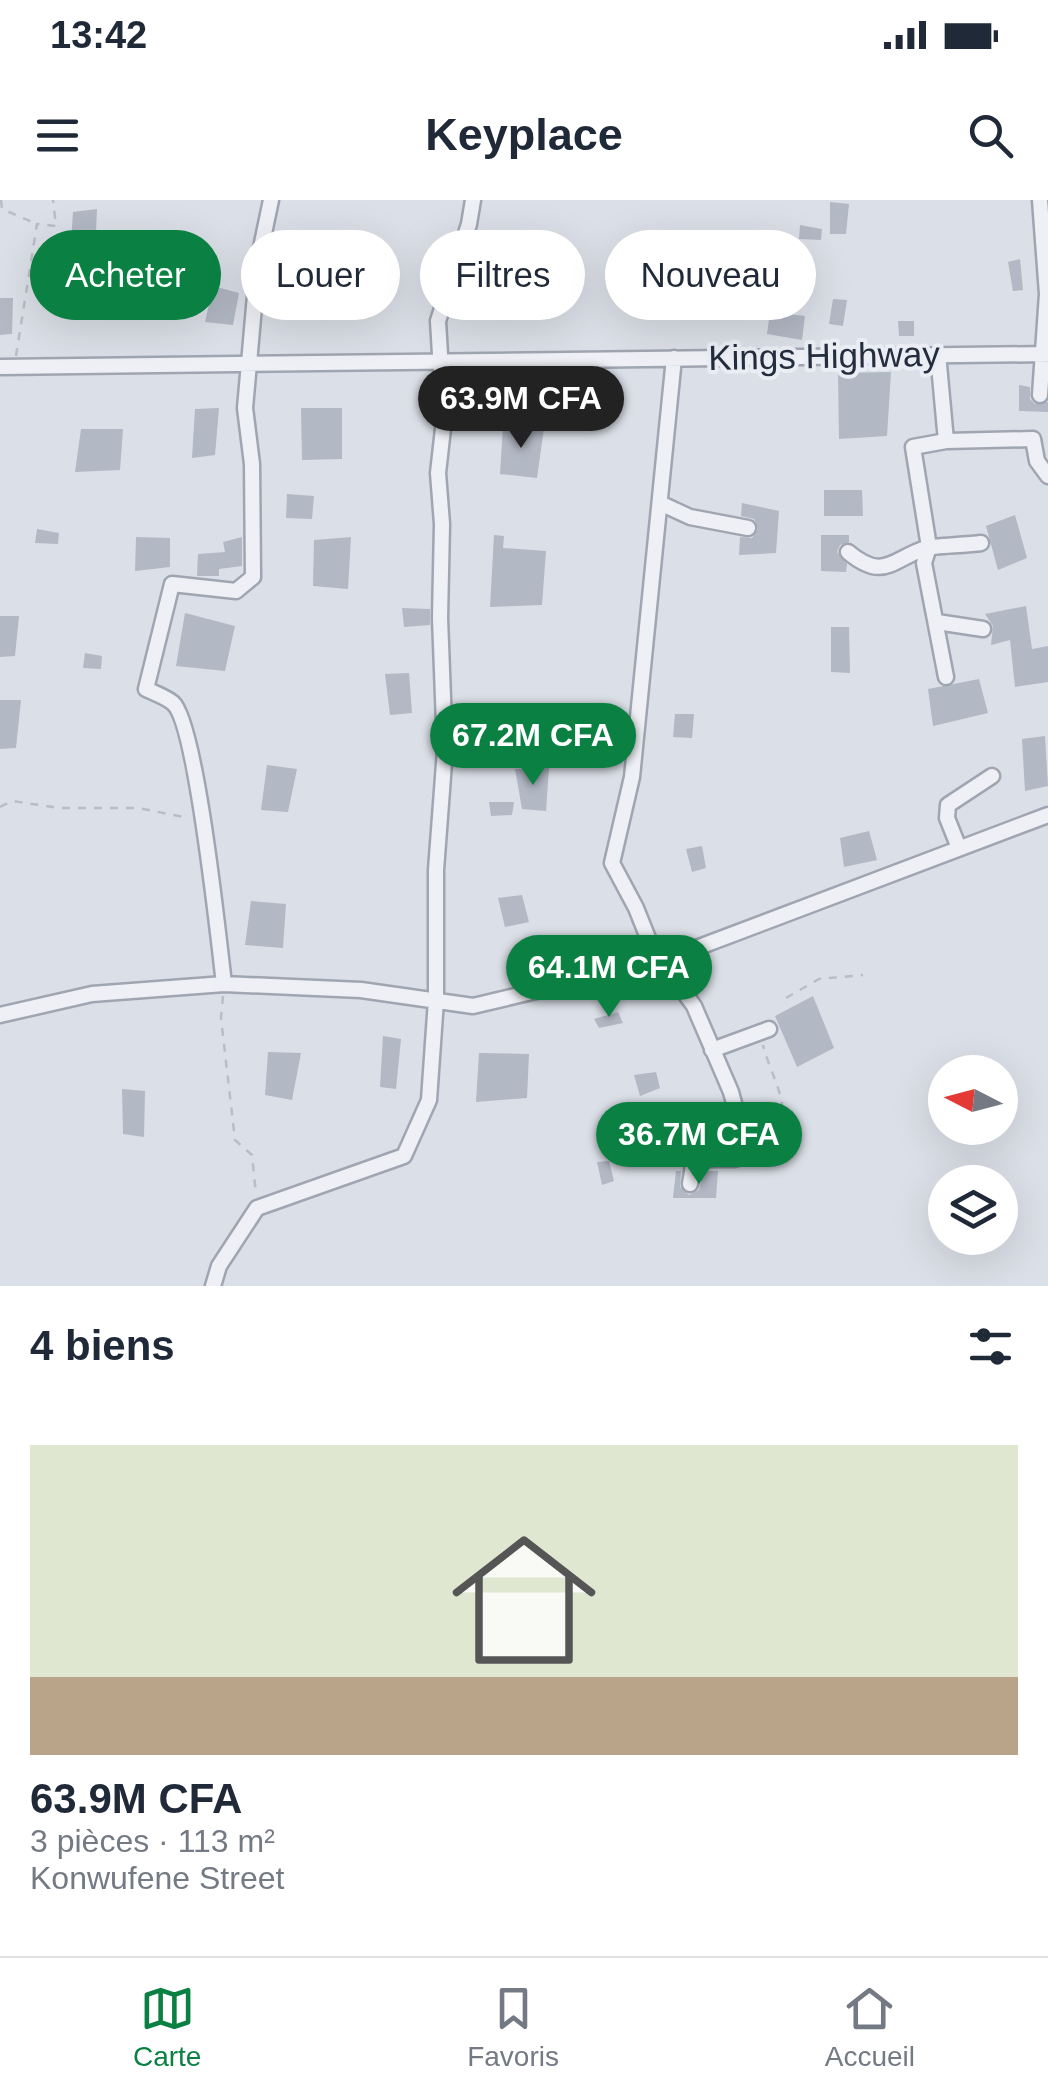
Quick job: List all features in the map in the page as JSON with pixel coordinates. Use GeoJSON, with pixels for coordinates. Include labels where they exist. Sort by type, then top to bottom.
{"type":"FeatureCollection","features":[{"type":"Feature","properties":{"kind":"street"},"geometry":{"type":"LineString","coordinates":[[224,984],[198,785],[184,723],[175,704],[146,689],[172,584],[236,592],[253,577],[252,464],[244,408],[258,262],[271,200]]}},
{"type":"Feature","properties":{"kind":"street"},"geometry":{"type":"LineString","coordinates":[[213,1286],[219,1266],[257,1208],[404,1156],[429,1100],[436,1000],[436,870],[445,750],[438,473],[444,420],[438,320],[469,224],[472,200]]}},
{"type":"Feature","properties":{"kind":"street"},"geometry":{"type":"LineString","coordinates":[[1040,200],[1047,294],[1046,354],[1040,395]]}},
{"type":"Feature","properties":{"kind":"street"},"geometry":{"type":"LineString","coordinates":[[938,354],[946,441]]}},
{"type":"Feature","properties":{"kind":"street","name":"Kings Highway"},"geometry":{"type":"LineString","coordinates":[[8,367],[1046,354]]}},
{"type":"Feature","properties":{"kind":"street"},"geometry":{"type":"LineString","coordinates":[[674,358],[632,778],[612,863],[630,894],[652,948],[694,1006],[731,1092],[748,1154],[734,1159],[694,1159],[690,1184]]}},
{"type":"Feature","properties":{"kind":"street"},"geometry":{"type":"LineString","coordinates":[[946,677],[924,563],[929,546],[913,448],[946,441],[1033,439],[1037,461],[1048,476]]}},
{"type":"Feature","properties":{"kind":"street"},"geometry":{"type":"LineString","coordinates":[[662,504],[690,517],[748,528]]}},
{"type":"Feature","properties":{"kind":"street"},"geometry":{"type":"LineString","coordinates":[[848,552],[874,568],[897,564],[929,546],[945,549],[981,543]]}},
{"type":"Feature","properties":{"kind":"street"},"geometry":{"type":"LineString","coordinates":[[937,622],[983,629]]}},
{"type":"Feature","properties":{"kind":"street"},"geometry":{"type":"LineString","coordinates":[[959,848],[948,818],[948,806],[992,776]]}},
{"type":"Feature","properties":{"kind":"street"},"geometry":{"type":"LineString","coordinates":[[0,1015],[92,994],[224,984],[361,990],[473,1006],[662,960],[1048,815]]}},
{"type":"Feature","properties":{"kind":"street"},"geometry":{"type":"LineString","coordinates":[[712,1050],[764,1031]]}},
{"type":"Feature","properties":{"kind":"path"},"geometry":{"type":"LineString","coordinates":[[2,200],[2,210],[37,224],[56,226],[53,200]]}},
{"type":"Feature","properties":{"kind":"path"},"geometry":{"type":"LineString","coordinates":[[8,367],[37,224]]}},
{"type":"Feature","properties":{"kind":"path"},"geometry":{"type":"LineString","coordinates":[[0,807],[12,801],[60,808],[138,808],[157,814],[182,814],[191,819]]}},
{"type":"Feature","properties":{"kind":"path"},"geometry":{"type":"LineString","coordinates":[[786,998],[820,978],[863,975]]}},
{"type":"Feature","properties":{"kind":"path"},"geometry":{"type":"LineString","coordinates":[[224,984],[221,1018],[235,1140],[252,1155],[257,1208]]}},
{"type":"Feature","properties":{"kind":"path"},"geometry":{"type":"LineString","coordinates":[[744,1138],[781,1131],[783,1121],[782,1099],[764,1031]]}},
{"type":"Feature","properties":{"kind":"building"},"geometry":{"type":"Polygon","coordinates":[[[830,202],[849,204],[846,234],[830,234],[830,202]]]}},
{"type":"Feature","properties":{"kind":"building"},"geometry":{"type":"Polygon","coordinates":[[[97,209],[96,230],[72,230],[73,212],[97,209]]]}},
{"type":"Feature","properties":{"kind":"building"},"geometry":{"type":"Polygon","coordinates":[[[800,225],[822,229],[821,240],[816,240],[816,230],[800,230],[800,225]]]}},
{"type":"Feature","properties":{"kind":"building"},"geometry":{"type":"Polygon","coordinates":[[[1020,259],[1023,290],[1013,291],[1008,262],[1020,259]]]}},
{"type":"Feature","properties":{"kind":"building"},"geometry":{"type":"Polygon","coordinates":[[[221,288],[239,293],[233,325],[205,322],[221,320],[221,288]]]}},
{"type":"Feature","properties":{"kind":"building"},"geometry":{"type":"Polygon","coordinates":[[[0,298],[13,298],[12,334],[0,335],[0,298]]]}},
{"type":"Feature","properties":{"kind":"building"},"geometry":{"type":"Polygon","coordinates":[[[833,299],[847,300],[843,326],[829,324],[833,299]]]}},
{"type":"Feature","properties":{"kind":"building"},"geometry":{"type":"Polygon","coordinates":[[[769,320],[804,320],[802,340],[767,334],[769,320]]]}},
{"type":"Feature","properties":{"kind":"building"},"geometry":{"type":"Polygon","coordinates":[[[898,321],[914,321],[914,336],[899,336],[898,321]]]}},
{"type":"Feature","properties":{"kind":"building"},"geometry":{"type":"Polygon","coordinates":[[[891,372],[887,436],[839,439],[838,373],[891,372]]]}},
{"type":"Feature","properties":{"kind":"building"},"geometry":{"type":"Polygon","coordinates":[[[452,377],[476,377],[474,389],[453,392],[452,377]]]}},
{"type":"Feature","properties":{"kind":"building"},"geometry":{"type":"Polygon","coordinates":[[[1019,385],[1030,387],[1030,399],[1035,404],[1048,402],[1048,412],[1019,411],[1019,385]]]}},
{"type":"Feature","properties":{"kind":"building"},"geometry":{"type":"Polygon","coordinates":[[[219,408],[215,455],[192,458],[195,409],[219,408]]]}},
{"type":"Feature","properties":{"kind":"building"},"geometry":{"type":"Polygon","coordinates":[[[301,408],[342,408],[342,459],[302,460],[301,408]]]}},
{"type":"Feature","properties":{"kind":"building"},"geometry":{"type":"Polygon","coordinates":[[[503,426],[544,428],[537,478],[500,474],[503,426]]]}},
{"type":"Feature","properties":{"kind":"building"},"geometry":{"type":"Polygon","coordinates":[[[81,429],[123,429],[120,470],[75,472],[81,429]]]}},
{"type":"Feature","properties":{"kind":"building"},"geometry":{"type":"Polygon","coordinates":[[[824,490],[862,490],[863,516],[824,516],[824,490]]]}},
{"type":"Feature","properties":{"kind":"building"},"geometry":{"type":"Polygon","coordinates":[[[287,494],[314,496],[312,519],[286,518],[287,494]]]}},
{"type":"Feature","properties":{"kind":"building"},"geometry":{"type":"Polygon","coordinates":[[[742,503],[779,511],[776,553],[739,555],[740,537],[752,538],[758,529],[754,519],[741,516],[742,503]]]}},
{"type":"Feature","properties":{"kind":"building"},"geometry":{"type":"Polygon","coordinates":[[[1015,515],[1027,558],[998,570],[986,526],[1015,515]]]}},
{"type":"Feature","properties":{"kind":"building"},"geometry":{"type":"Polygon","coordinates":[[[37,529],[59,533],[58,544],[35,543],[37,529]]]}},
{"type":"Feature","properties":{"kind":"building"},"geometry":{"type":"Polygon","coordinates":[[[494,535],[504,536],[503,548],[546,551],[542,605],[490,607],[494,535]]]}},
{"type":"Feature","properties":{"kind":"building"},"geometry":{"type":"Polygon","coordinates":[[[821,535],[849,535],[849,542],[840,545],[837,552],[847,564],[846,572],[821,571],[821,535]]]}},
{"type":"Feature","properties":{"kind":"building"},"geometry":{"type":"Polygon","coordinates":[[[136,537],[170,538],[170,567],[135,571],[136,537]]]}},
{"type":"Feature","properties":{"kind":"building"},"geometry":{"type":"Polygon","coordinates":[[[242,537],[242,566],[219,569],[219,576],[197,576],[198,554],[225,552],[223,542],[242,537]]]}},
{"type":"Feature","properties":{"kind":"building"},"geometry":{"type":"Polygon","coordinates":[[[351,537],[348,589],[313,586],[314,540],[351,537]]]}},
{"type":"Feature","properties":{"kind":"building"},"geometry":{"type":"Polygon","coordinates":[[[1026,606],[1032,649],[1048,646],[1048,682],[1015,687],[1010,640],[991,645],[993,626],[985,614],[1026,606]]]}},
{"type":"Feature","properties":{"kind":"building"},"geometry":{"type":"Polygon","coordinates":[[[402,608],[430,609],[430,625],[404,627],[402,608]]]}},
{"type":"Feature","properties":{"kind":"building"},"geometry":{"type":"Polygon","coordinates":[[[185,613],[235,626],[225,671],[176,666],[185,613]]]}},
{"type":"Feature","properties":{"kind":"building"},"geometry":{"type":"Polygon","coordinates":[[[0,616],[19,616],[15,656],[0,657],[0,616]]]}},
{"type":"Feature","properties":{"kind":"building"},"geometry":{"type":"Polygon","coordinates":[[[831,627],[849,627],[850,673],[831,672],[831,627]]]}},
{"type":"Feature","properties":{"kind":"building"},"geometry":{"type":"Polygon","coordinates":[[[85,653],[102,656],[101,669],[83,668],[85,653]]]}},
{"type":"Feature","properties":{"kind":"building"},"geometry":{"type":"Polygon","coordinates":[[[409,673],[412,713],[390,715],[385,674],[409,673]]]}},
{"type":"Feature","properties":{"kind":"building"},"geometry":{"type":"Polygon","coordinates":[[[979,679],[988,713],[933,726],[928,689],[979,679]]]}},
{"type":"Feature","properties":{"kind":"building"},"geometry":{"type":"Polygon","coordinates":[[[0,700],[21,700],[16,748],[0,749],[0,700]]]}},
{"type":"Feature","properties":{"kind":"building"},"geometry":{"type":"Polygon","coordinates":[[[675,714],[694,714],[692,738],[673,737],[675,714]]]}},
{"type":"Feature","properties":{"kind":"building"},"geometry":{"type":"Polygon","coordinates":[[[510,723],[508,751],[491,753],[490,724],[510,723]]]}},
{"type":"Feature","properties":{"kind":"building"},"geometry":{"type":"Polygon","coordinates":[[[1045,736],[1048,786],[1025,791],[1022,739],[1045,736]]]}},
{"type":"Feature","properties":{"kind":"building"},"geometry":{"type":"Polygon","coordinates":[[[267,765],[297,769],[288,812],[261,810],[267,765]]]}},
{"type":"Feature","properties":{"kind":"building"},"geometry":{"type":"Polygon","coordinates":[[[549,768],[546,811],[522,809],[515,769],[549,768]]]}},
{"type":"Feature","properties":{"kind":"building"},"geometry":{"type":"Polygon","coordinates":[[[489,802],[514,802],[512,815],[491,816],[489,802]]]}},
{"type":"Feature","properties":{"kind":"building"},"geometry":{"type":"Polygon","coordinates":[[[869,831],[877,860],[844,867],[840,838],[869,831]]]}},
{"type":"Feature","properties":{"kind":"building"},"geometry":{"type":"Polygon","coordinates":[[[702,846],[706,868],[692,872],[686,849],[702,846]]]}},
{"type":"Feature","properties":{"kind":"building"},"geometry":{"type":"Polygon","coordinates":[[[522,895],[529,922],[505,927],[498,898],[522,895]]]}},
{"type":"Feature","properties":{"kind":"building"},"geometry":{"type":"Polygon","coordinates":[[[251,901],[286,904],[283,948],[245,945],[251,901]]]}},
{"type":"Feature","properties":{"kind":"building"},"geometry":{"type":"Polygon","coordinates":[[[813,996],[834,1048],[797,1067],[775,1016],[813,996]]]}},
{"type":"Feature","properties":{"kind":"building"},"geometry":{"type":"Polygon","coordinates":[[[618,1012],[623,1023],[599,1028],[594,1019],[618,1012]]]}},
{"type":"Feature","properties":{"kind":"building"},"geometry":{"type":"Polygon","coordinates":[[[383,1036],[401,1039],[396,1089],[380,1087],[383,1036]]]}},
{"type":"Feature","properties":{"kind":"building"},"geometry":{"type":"Polygon","coordinates":[[[268,1052],[301,1053],[292,1100],[265,1095],[268,1052]]]}},
{"type":"Feature","properties":{"kind":"building"},"geometry":{"type":"Polygon","coordinates":[[[479,1053],[529,1054],[527,1098],[476,1102],[479,1053]]]}},
{"type":"Feature","properties":{"kind":"building"},"geometry":{"type":"Polygon","coordinates":[[[656,1072],[660,1088],[640,1096],[634,1075],[656,1072]]]}},
{"type":"Feature","properties":{"kind":"building"},"geometry":{"type":"Polygon","coordinates":[[[122,1089],[145,1091],[144,1137],[123,1134],[122,1089]]]}},
{"type":"Feature","properties":{"kind":"building"},"geometry":{"type":"Polygon","coordinates":[[[609,1161],[614,1181],[602,1185],[597,1162],[609,1161]]]}},
{"type":"Feature","properties":{"kind":"building"},"geometry":{"type":"Polygon","coordinates":[[[676,1171],[681,1171],[680,1187],[689,1195],[699,1190],[703,1171],[718,1171],[716,1198],[673,1198],[676,1171]]]}}]}
